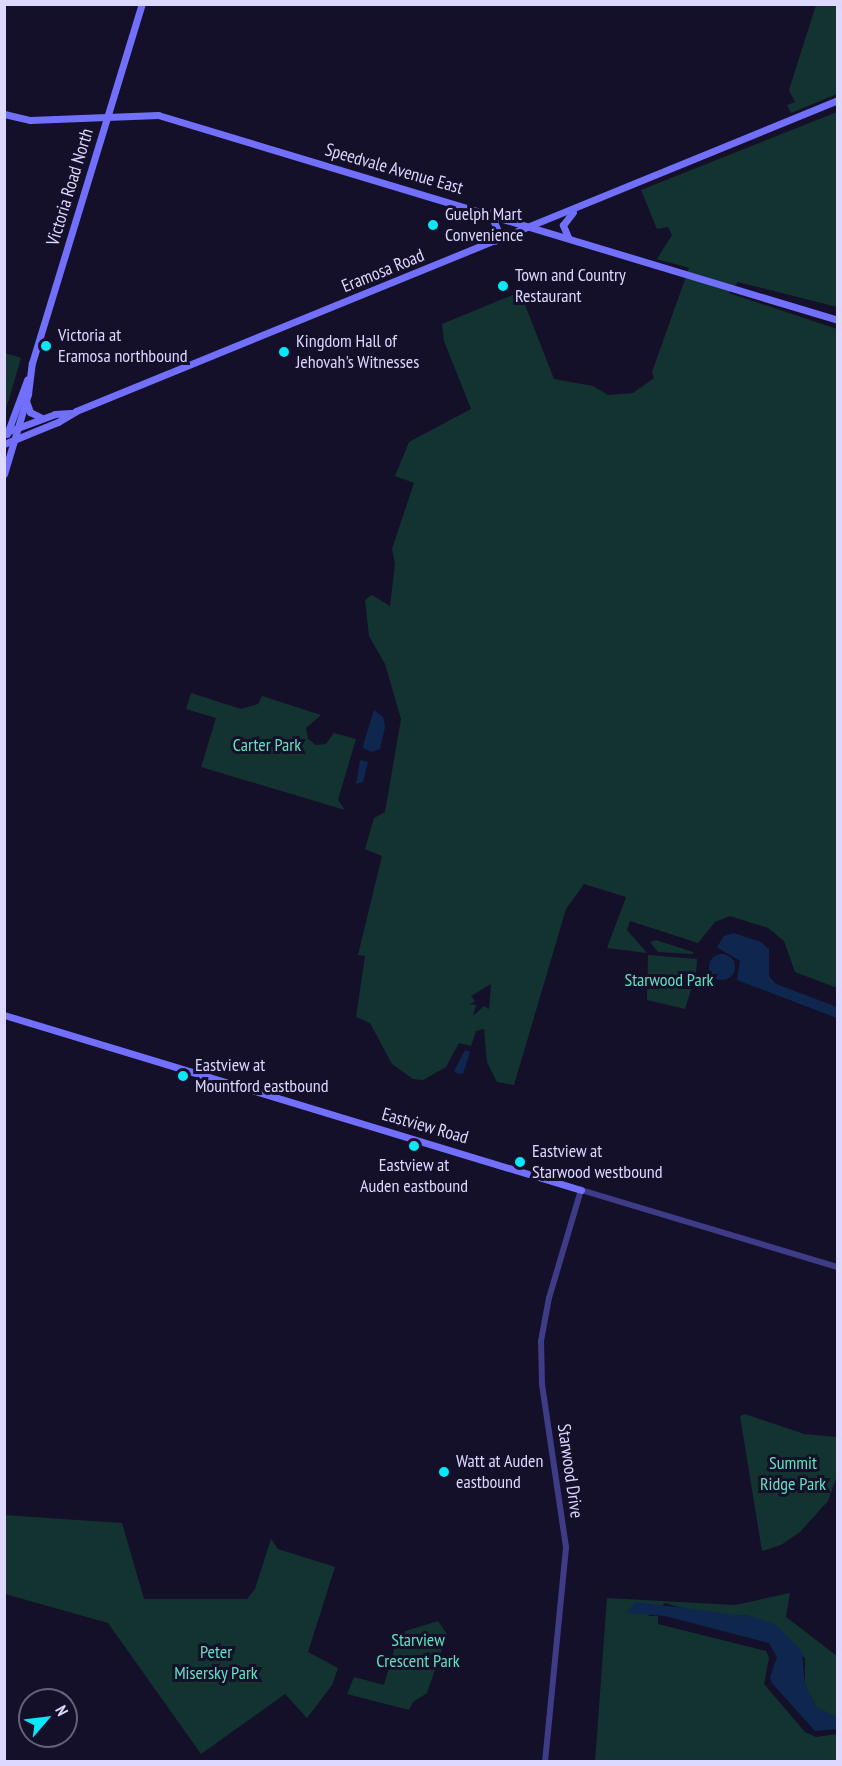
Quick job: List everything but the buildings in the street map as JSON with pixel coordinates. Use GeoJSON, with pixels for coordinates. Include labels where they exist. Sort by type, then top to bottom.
{"type":"FeatureCollection","features":[{"type":"Feature","properties":{"kind":"main road","name":"Victoria Road North"},"geometry":{"type":"LineString","coordinates":[[4,444],[6,433],[28,378],[142,4]]}},
{"type":"Feature","properties":{"kind":"main road","name":"Eramosa Road"},"geometry":{"type":"LineString","coordinates":[[4,444],[72,413],[837,100]]}},
{"type":"Feature","properties":{"kind":"main road","name":"Speedvale Avenue East"},"geometry":{"type":"LineString","coordinates":[[4,114],[30,120],[108,115],[158,115],[490,213],[837,320]]}},
{"type":"Feature","properties":{"kind":"main road"},"geometry":{"type":"LineString","coordinates":[[568,237],[565,220],[580,207]]}},
{"type":"Feature","properties":{"kind":"main road"},"geometry":{"type":"LineString","coordinates":[[490,213],[498,231],[495,241]]}},
{"type":"Feature","properties":{"kind":"main road","name":"Victoria Road North"},"geometry":{"type":"LineString","coordinates":[[4,474],[26,399],[28,378]]}},
{"type":"Feature","properties":{"kind":"main road"},"geometry":{"type":"LineString","coordinates":[[26,399],[30,412],[44,418]]}},
{"type":"Feature","properties":{"kind":"main road","name":"Eramosa Road"},"geometry":{"type":"LineString","coordinates":[[6,433],[44,418],[72,413]]}},
{"type":"Feature","properties":{"kind":"main road","name":"Eastview Road"},"geometry":{"type":"LineString","coordinates":[[4,1015],[581,1190]]}},
{"type":"Feature","properties":{"kind":"street","name":"Eastview Road"},"geometry":{"type":"LineString","coordinates":[[581,1190],[837,1267]]}},
{"type":"Feature","properties":{"kind":"street","name":"Starwood Drive"},"geometry":{"type":"LineString","coordinates":[[545,1761],[566,1547],[542,1384],[541,1341],[549,1298],[581,1190]]}},
{"type":"Feature","properties":{"kind":"green space"},"geometry":{"type":"Polygon","coordinates":[[[816,5],[837,5],[837,94],[791,113],[787,105],[795,102],[789,90],[816,5]]]}},
{"type":"Feature","properties":{"kind":"green space"},"geometry":{"type":"Polygon","coordinates":[[[837,112],[837,307],[738,282],[729,293],[837,329],[837,988],[795,972],[784,941],[768,928],[730,916],[715,922],[698,943],[630,921],[627,930],[647,953],[607,948],[626,897],[584,884],[566,909],[514,1085],[497,1082],[487,1062],[484,1029],[476,1031],[471,1046],[459,1043],[446,1067],[423,1080],[413,1079],[392,1064],[370,1023],[356,1017],[365,956],[358,955],[382,856],[365,849],[374,818],[385,812],[401,719],[385,664],[369,636],[365,600],[372,595],[390,606],[395,564],[392,549],[414,483],[395,476],[409,442],[471,409],[444,341],[442,324],[520,292],[554,379],[593,386],[608,395],[633,393],[654,378],[652,372],[689,268],[657,259],[672,235],[668,227],[657,229],[641,190],[837,112]],[[491,984],[471,996],[475,1001],[470,1004],[476,1005],[473,1016],[484,1006],[489,1009],[491,984]]]}},
{"type":"Feature","properties":{"kind":"green space"},"geometry":{"type":"Polygon","coordinates":[[[4,353],[21,358],[5,413],[4,353]]]}},
{"type":"Feature","properties":{"kind":"green space","name":"Carter Park"},"geometry":{"type":"Polygon","coordinates":[[[191,693],[241,709],[258,704],[262,696],[321,715],[306,728],[308,739],[316,745],[326,744],[334,733],[356,739],[338,800],[345,810],[201,767],[216,718],[186,709],[191,693]]]}},
{"type":"Feature","properties":{"kind":"green space"},"geometry":{"type":"Polygon","coordinates":[[[656,940],[693,952],[693,954],[658,952],[650,942],[656,940]]]}},
{"type":"Feature","properties":{"kind":"green space","name":"Starwood Park"},"geometry":{"type":"Polygon","coordinates":[[[648,955],[697,959],[696,974],[685,1009],[647,1000],[648,955]]]}},
{"type":"Feature","properties":{"kind":"green space","name":"Summit Ridge Park"},"geometry":{"type":"Polygon","coordinates":[[[745,1414],[804,1434],[837,1437],[837,1476],[828,1501],[800,1532],[781,1545],[762,1551],[740,1416],[745,1414]]]}},
{"type":"Feature","properties":{"kind":"green space","name":"Peter Misersky Park"},"geometry":{"type":"Polygon","coordinates":[[[4,1515],[122,1523],[144,1599],[247,1599],[255,1589],[271,1539],[278,1549],[335,1567],[308,1652],[338,1668],[332,1685],[307,1718],[285,1694],[201,1754],[108,1623],[5,1594],[4,1515]]]}},
{"type":"Feature","properties":{"kind":"green space"},"geometry":{"type":"Polygon","coordinates":[[[790,1593],[786,1617],[837,1656],[837,1722],[836,1717],[817,1708],[805,1685],[805,1658],[749,1616],[692,1611],[665,1603],[648,1616],[658,1616],[658,1624],[766,1651],[769,1658],[764,1684],[805,1732],[816,1737],[837,1734],[837,1761],[595,1762],[607,1598],[735,1605],[790,1593]]]}},
{"type":"Feature","properties":{"kind":"green space","name":"Starview Crescent Park"},"geometry":{"type":"Polygon","coordinates":[[[438,1621],[447,1634],[427,1693],[413,1702],[409,1710],[347,1694],[354,1677],[384,1685],[399,1633],[438,1621]]]}},
{"type":"Feature","properties":{"kind":"water"},"geometry":{"type":"Polygon","coordinates":[[[374,710],[383,717],[385,727],[380,749],[372,752],[363,748],[374,710]]]}},
{"type":"Feature","properties":{"kind":"water"},"geometry":{"type":"Polygon","coordinates":[[[360,760],[368,762],[363,782],[356,784],[360,760]]]}},
{"type":"Feature","properties":{"kind":"water"},"geometry":{"type":"Polygon","coordinates":[[[734,933],[761,942],[769,949],[769,976],[776,984],[837,1007],[837,1018],[737,980],[740,961],[717,947],[724,936],[734,933]]]}},
{"type":"Feature","properties":{"kind":"water"},"geometry":{"type":"Polygon","coordinates":[[[722,954],[731,958],[735,967],[731,976],[722,980],[713,976],[709,967],[713,958],[722,954]]]}},
{"type":"Feature","properties":{"kind":"water"},"geometry":{"type":"Polygon","coordinates":[[[465,1050],[470,1052],[463,1074],[456,1073],[454,1071],[465,1050]]]}},
{"type":"Feature","properties":{"kind":"water"},"geometry":{"type":"Polygon","coordinates":[[[635,1602],[749,1616],[775,1624],[802,1651],[805,1685],[817,1708],[836,1717],[837,1729],[815,1731],[772,1683],[770,1677],[777,1657],[769,1643],[665,1616],[626,1613],[635,1602]]]}},
{"type":"Feature","properties":{"kind":"place","name":"Guelph Mart Convenience"},"geometry":{"type":"Point","coordinates":[433,225]}},
{"type":"Feature","properties":{"kind":"place","name":"Town and Country Restaurant"},"geometry":{"type":"Point","coordinates":[503,286]}},
{"type":"Feature","properties":{"kind":"place","name":"Victoria at Eramosa northbound"},"geometry":{"type":"Point","coordinates":[46,346]}},
{"type":"Feature","properties":{"kind":"place","name":"Kingdom Hall of Jehovah's Witnesses"},"geometry":{"type":"Point","coordinates":[284,352]}},
{"type":"Feature","properties":{"kind":"place","name":"Eastview at Mountford eastbound"},"geometry":{"type":"Point","coordinates":[183,1076]}},
{"type":"Feature","properties":{"kind":"place","name":"Eastview at Auden eastbound"},"geometry":{"type":"Point","coordinates":[414,1146]}},
{"type":"Feature","properties":{"kind":"place","name":"Eastview at Starwood westbound"},"geometry":{"type":"Point","coordinates":[520,1162]}},
{"type":"Feature","properties":{"kind":"place","name":"Watt at Auden eastbound"},"geometry":{"type":"Point","coordinates":[444,1472]}}]}
